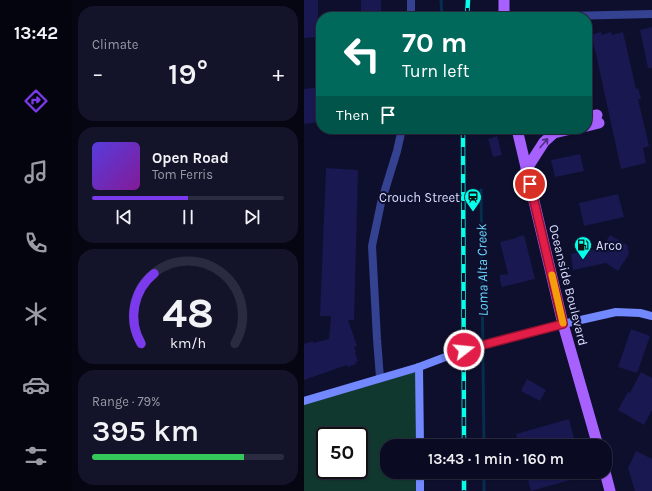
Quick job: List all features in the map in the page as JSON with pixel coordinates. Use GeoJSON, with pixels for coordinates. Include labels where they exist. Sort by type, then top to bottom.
{"type":"FeatureCollection","features":[{"type":"Feature","properties":{"kind":"main road"},"geometry":{"type":"LineString","coordinates":[[504,0],[504,12]]}},
{"type":"Feature","properties":{"kind":"main road","name":"Oceanside Boulevard"},"geometry":{"type":"LineString","coordinates":[[518,134],[563,324],[596,439]]}},
{"type":"Feature","properties":{"kind":"main road"},"geometry":{"type":"LineString","coordinates":[[526,170],[544,142],[553,134]]}},
{"type":"Feature","properties":{"kind":"main road"},"geometry":{"type":"LineString","coordinates":[[304,401],[419,367],[475,347],[563,324],[616,312],[640,313],[652,316]]}},
{"type":"Feature","properties":{"kind":"main road"},"geometry":{"type":"LineString","coordinates":[[419,367],[420,439]]}},
{"type":"Feature","properties":{"kind":"main road"},"geometry":{"type":"LineString","coordinates":[[420,479],[420,491]]}},
{"type":"Feature","properties":{"kind":"main road"},"geometry":{"type":"LineString","coordinates":[[607,479],[610,491]]}},
{"type":"Feature","properties":{"kind":"street"},"geometry":{"type":"LineString","coordinates":[[410,0],[411,12]]}},
{"type":"Feature","properties":{"kind":"street"},"geometry":{"type":"LineString","coordinates":[[592,15],[652,14]]}},
{"type":"Feature","properties":{"kind":"street"},"geometry":{"type":"LineString","coordinates":[[380,378],[372,246],[381,203],[401,134]]}},
{"type":"Feature","properties":{"kind":"green space"},"geometry":{"type":"Polygon","coordinates":[[[419,367],[420,439],[380,439],[380,479],[420,479],[420,491],[304,491],[304,399],[419,367]]]}},
{"type":"Feature","properties":{"kind":"building"},"geometry":{"type":"Polygon","coordinates":[[[304,0],[318,0],[318,12],[316,12],[316,37],[304,38],[304,0]]]}},
{"type":"Feature","properties":{"kind":"building"},"geometry":{"type":"Polygon","coordinates":[[[361,0],[381,0],[381,12],[361,12],[361,0]]]}},
{"type":"Feature","properties":{"kind":"building"},"geometry":{"type":"Polygon","coordinates":[[[652,27],[652,68],[648,68],[640,30],[652,27]]]}},
{"type":"Feature","properties":{"kind":"building"},"geometry":{"type":"Polygon","coordinates":[[[601,32],[602,35],[611,32],[612,35],[623,32],[636,89],[638,88],[641,99],[638,99],[649,146],[643,148],[646,163],[621,169],[592,35],[601,32]]]}},
{"type":"Feature","properties":{"kind":"building"},"geometry":{"type":"Polygon","coordinates":[[[316,88],[316,123],[304,124],[304,89],[316,88]]]}},
{"type":"Feature","properties":{"kind":"building"},"geometry":{"type":"Polygon","coordinates":[[[497,136],[502,155],[493,157],[488,139],[497,136]]]}},
{"type":"Feature","properties":{"kind":"building"},"geometry":{"type":"Polygon","coordinates":[[[580,154],[584,171],[555,177],[551,160],[580,154]]]}},
{"type":"Feature","properties":{"kind":"building"},"geometry":{"type":"Polygon","coordinates":[[[326,168],[358,170],[354,320],[348,320],[357,346],[354,347],[358,361],[355,362],[356,364],[348,367],[347,365],[304,380],[304,344],[329,339],[331,316],[320,316],[326,168]]]}},
{"type":"Feature","properties":{"kind":"building"},"geometry":{"type":"Polygon","coordinates":[[[618,194],[624,217],[584,226],[579,203],[618,194]]]}},
{"type":"Feature","properties":{"kind":"building"},"geometry":{"type":"Polygon","coordinates":[[[524,235],[535,279],[502,287],[500,275],[508,274],[500,242],[524,235]]]}},
{"type":"Feature","properties":{"kind":"building"},"geometry":{"type":"Polygon","coordinates":[[[610,235],[627,245],[629,254],[618,271],[606,263],[573,270],[571,254],[602,248],[610,235]]]}},
{"type":"Feature","properties":{"kind":"building"},"geometry":{"type":"Polygon","coordinates":[[[631,329],[650,336],[637,373],[618,367],[631,329]]]}},
{"type":"Feature","properties":{"kind":"building"},"geometry":{"type":"Polygon","coordinates":[[[641,372],[652,378],[652,410],[644,425],[618,410],[628,392],[630,393],[641,372]]]}},
{"type":"Feature","properties":{"kind":"building"},"geometry":{"type":"Polygon","coordinates":[[[527,379],[546,390],[540,401],[521,391],[527,379]]]}},
{"type":"Feature","properties":{"kind":"building"},"geometry":{"type":"Polygon","coordinates":[[[569,419],[574,439],[517,439],[516,434],[569,419]]]}},
{"type":"Feature","properties":{"kind":"building"},"geometry":{"type":"Polygon","coordinates":[[[636,451],[652,459],[652,491],[635,491],[628,468],[636,451]]]}},
{"type":"Feature","properties":{"kind":"building"},"geometry":{"type":"Polygon","coordinates":[[[528,479],[573,479],[531,491],[528,479]]]}},
{"type":"Feature","properties":{"kind":"waterway","name":"Loma Alta Creek"},"geometry":{"type":"LineString","coordinates":[[441,0],[442,12]]}},
{"type":"Feature","properties":{"kind":"waterway","name":"Loma Alta Creek"},"geometry":{"type":"LineString","coordinates":[[481,190],[484,439]]}},
{"type":"Feature","properties":{"kind":"waterway","name":"Loma Alta Creek"},"geometry":{"type":"LineString","coordinates":[[484,479],[484,491]]}},
{"type":"Feature","properties":{"kind":"railway"},"geometry":{"type":"LineString","coordinates":[[467,12],[468,0]]}},
{"type":"Feature","properties":{"kind":"railway"},"geometry":{"type":"LineString","coordinates":[[463,134],[464,439]]}},
{"type":"Feature","properties":{"kind":"railway"},"geometry":{"type":"LineString","coordinates":[[464,479],[464,491]]}},
{"type":"Feature","properties":{"kind":"slow traffic"},"geometry":{"type":"LineString","coordinates":[[552,275],[563,323]]}},
{"type":"Feature","properties":{"kind":"place","name":"Crouch Street"},"geometry":{"type":"Point","coordinates":[473,212]}},
{"type":"Feature","properties":{"kind":"place","name":"Arco"},"geometry":{"type":"Point","coordinates":[583,260]}},
{"type":"Feature","properties":{"kind":"route"},"geometry":{"type":"LineString","coordinates":[[464,350],[563,324],[530,184]]}}]}
